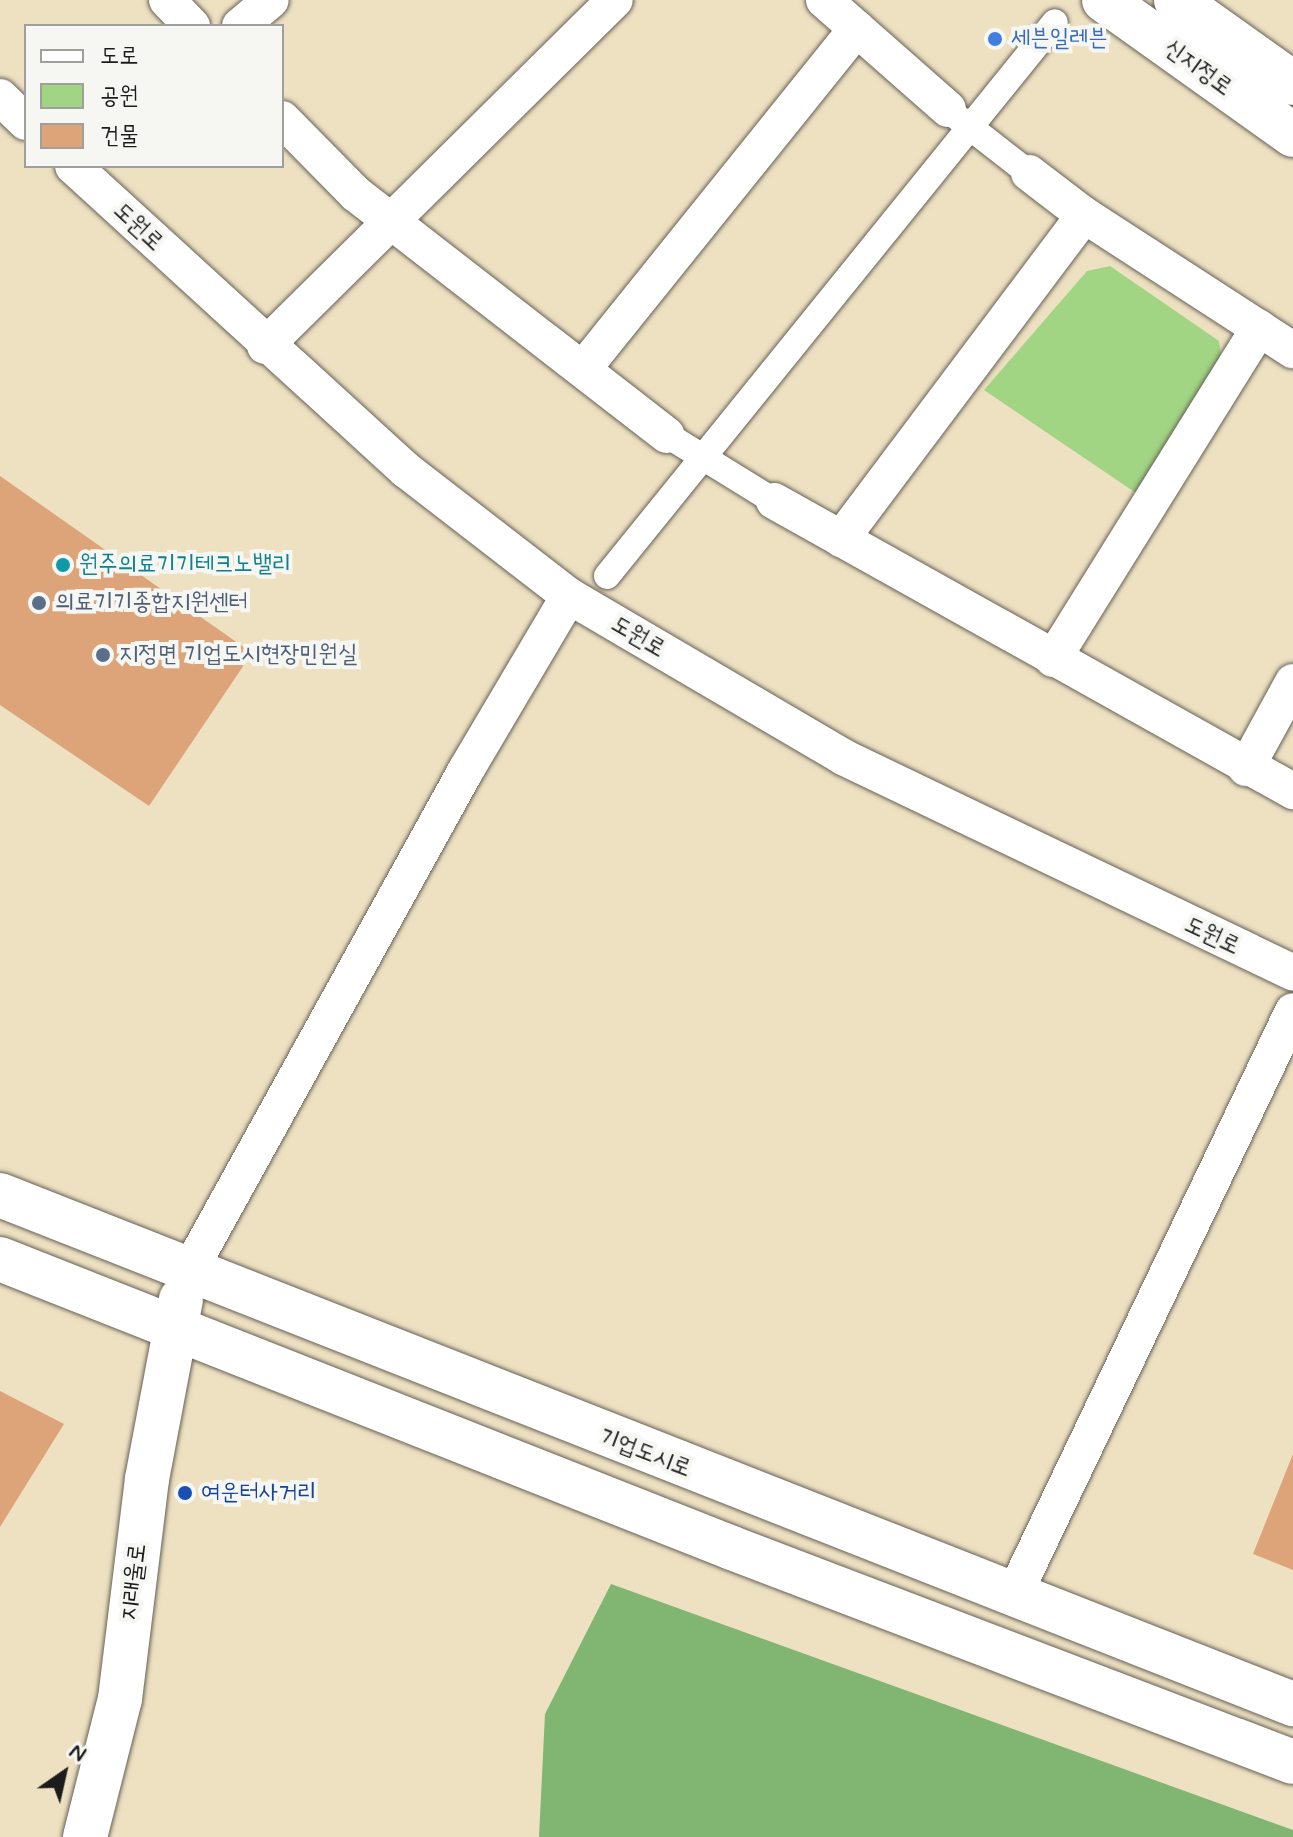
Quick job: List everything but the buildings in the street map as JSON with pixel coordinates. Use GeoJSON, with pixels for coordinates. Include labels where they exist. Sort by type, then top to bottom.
{"type":"FeatureCollection","features":[{"type":"Feature","properties":{"kind":"street"},"geometry":{"type":"LineString","coordinates":[[167,0],[190,24]]}},
{"type":"Feature","properties":{"kind":"street"},"geometry":{"type":"LineString","coordinates":[[242,24],[271,0]]}},
{"type":"Feature","properties":{"kind":"street"},"geometry":{"type":"LineString","coordinates":[[265,346],[615,0]]}},
{"type":"Feature","properties":{"kind":"street"},"geometry":{"type":"LineString","coordinates":[[824,0],[959,118],[1084,215],[1293,350]]}},
{"type":"Feature","properties":{"kind":"street","name":"신지정로"},"geometry":{"type":"LineString","coordinates":[[1104,0],[1293,135]]}},
{"type":"Feature","properties":{"kind":"street"},"geometry":{"type":"LineString","coordinates":[[1176,0],[1293,83]]}},
{"type":"Feature","properties":{"kind":"street"},"geometry":{"type":"LineString","coordinates":[[607,576],[705,456],[959,118],[1055,22]]}},
{"type":"Feature","properties":{"kind":"street"},"geometry":{"type":"LineString","coordinates":[[583,369],[857,28]]}},
{"type":"Feature","properties":{"kind":"street"},"geometry":{"type":"LineString","coordinates":[[0,97],[24,120]]}},
{"type":"Feature","properties":{"kind":"street"},"geometry":{"type":"LineString","coordinates":[[284,121],[390,221],[667,435],[774,501],[1246,768],[1293,791]]}},
{"type":"Feature","properties":{"kind":"street","name":"도원로"},"geometry":{"type":"LineString","coordinates":[[75,168],[265,346],[406,470],[569,596],[843,757],[1293,973]]}},
{"type":"Feature","properties":{"kind":"street"},"geometry":{"type":"LineString","coordinates":[[841,539],[1084,215]]}},
{"type":"Feature","properties":{"kind":"street"},"geometry":{"type":"LineString","coordinates":[[1053,659],[1259,328]]}},
{"type":"Feature","properties":{"kind":"street"},"geometry":{"type":"LineString","coordinates":[[188,1273],[450,798],[569,596]]}},
{"type":"Feature","properties":{"kind":"street"},"geometry":{"type":"LineString","coordinates":[[1246,768],[1293,682]]}},
{"type":"Feature","properties":{"kind":"street"},"geometry":{"type":"LineString","coordinates":[[1013,1597],[1293,1011]]}},
{"type":"Feature","properties":{"kind":"street","name":"기업도시로"},"geometry":{"type":"LineString","coordinates":[[0,1195],[188,1273],[1293,1704]]}},
{"type":"Feature","properties":{"kind":"street"},"geometry":{"type":"LineString","coordinates":[[0,1259],[732,1548],[1293,1762]]}},
{"type":"Feature","properties":{"kind":"street","name":"지래울로"},"geometry":{"type":"LineString","coordinates":[[85,1837],[120,1699],[173,1325],[188,1273]]}},
{"type":"Feature","properties":{"kind":"green space"},"geometry":{"type":"Polygon","coordinates":[[[1110,266],[1219,341],[1222,362],[1136,493],[984,390],[1087,271],[1110,266]]]}},
{"type":"Feature","properties":{"kind":"green space"},"geometry":{"type":"Polygon","coordinates":[[[611,1584],[1293,1830],[1293,1837],[539,1837],[545,1714],[611,1584]]]}},
{"type":"Feature","properties":{"kind":"place","name":"세븐일레븐"},"geometry":{"type":"Point","coordinates":[995,39]}},
{"type":"Feature","properties":{"kind":"place","name":"원주의료기기테크노밸리"},"geometry":{"type":"Point","coordinates":[63,565]}},
{"type":"Feature","properties":{"kind":"place","name":"의료기기종합지원센터"},"geometry":{"type":"Point","coordinates":[39,603]}},
{"type":"Feature","properties":{"kind":"place","name":"지정면 기업도시현장민원실"},"geometry":{"type":"Point","coordinates":[103,655]}},
{"type":"Feature","properties":{"kind":"place","name":"여운터사거리"},"geometry":{"type":"Point","coordinates":[185,1493]}}]}
